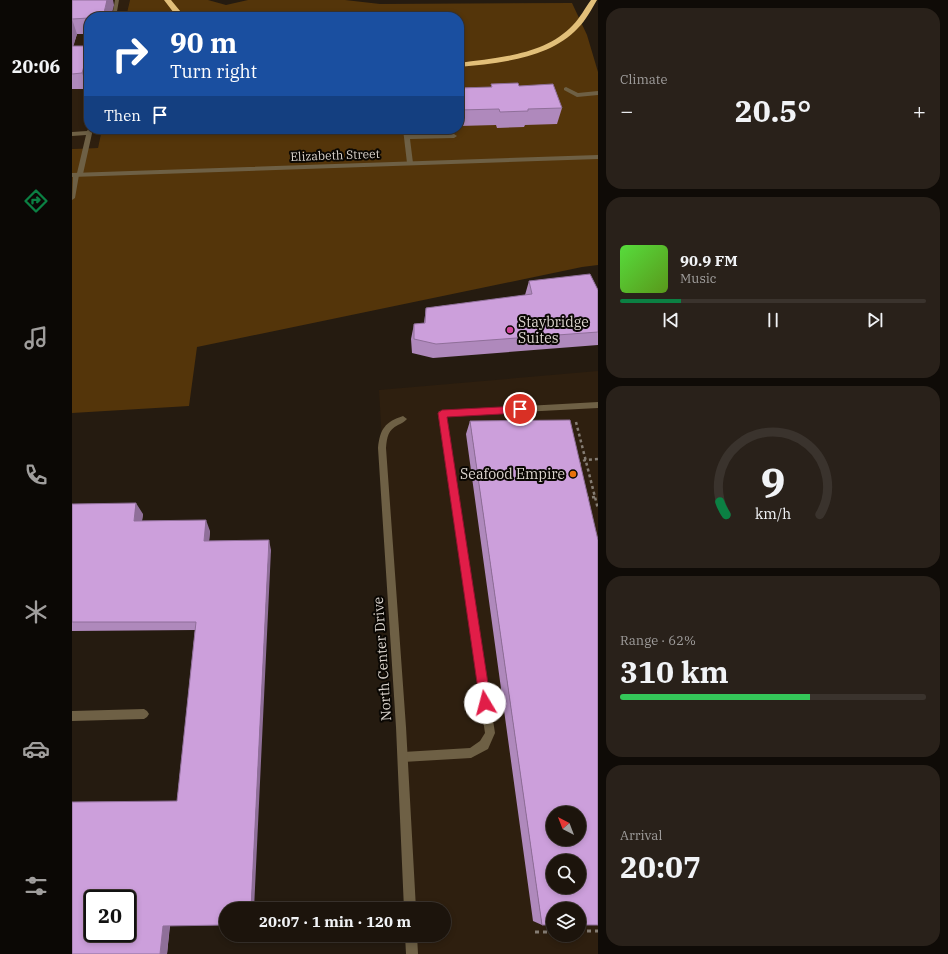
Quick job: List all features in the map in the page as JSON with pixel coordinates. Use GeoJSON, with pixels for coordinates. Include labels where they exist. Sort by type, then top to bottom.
{"type":"FeatureCollection","features":[{"type":"Feature","properties":{"kind":"highway"},"geometry":{"type":"LineString","coordinates":[[167,0],[177,12]]}},
{"type":"Feature","properties":{"kind":"highway"},"geometry":{"type":"LineString","coordinates":[[464,64],[537,50],[554,43],[574,29],[594,0]]}},
{"type":"Feature","properties":{"kind":"street"},"geometry":{"type":"LineString","coordinates":[[115,12],[117,0]]}},
{"type":"Feature","properties":{"kind":"street"},"geometry":{"type":"LineString","coordinates":[[566,89],[577,95],[598,93]]}},
{"type":"Feature","properties":{"kind":"street"},"geometry":{"type":"LineString","coordinates":[[571,100],[577,95]]}},
{"type":"Feature","properties":{"kind":"street"},"geometry":{"type":"LineString","coordinates":[[72,134],[84,132]]}},
{"type":"Feature","properties":{"kind":"street"},"geometry":{"type":"LineString","coordinates":[[72,198],[76,174],[88,134]]}},
{"type":"Feature","properties":{"kind":"street"},"geometry":{"type":"LineString","coordinates":[[407,134],[410,163]]}},
{"type":"Feature","properties":{"kind":"street"},"geometry":{"type":"LineString","coordinates":[[407,137],[454,136]]}},
{"type":"Feature","properties":{"kind":"street","name":"Elizabeth Street"},"geometry":{"type":"LineString","coordinates":[[76,174],[598,157]]}},
{"type":"Feature","properties":{"kind":"street"},"geometry":{"type":"LineString","coordinates":[[403,757],[471,753],[484,745],[490,733],[442,413],[598,405]]}},
{"type":"Feature","properties":{"kind":"street","name":"North Center Drive"},"geometry":{"type":"LineString","coordinates":[[403,419],[388,425],[383,435],[382,448],[403,757],[410,902]]}},
{"type":"Feature","properties":{"kind":"street"},"geometry":{"type":"LineString","coordinates":[[72,716],[144,714]]}},
{"type":"Feature","properties":{"kind":"street"},"geometry":{"type":"LineString","coordinates":[[411,942],[412,954]]}},
{"type":"Feature","properties":{"kind":"path"},"geometry":{"type":"LineString","coordinates":[[576,422],[598,509]]}},
{"type":"Feature","properties":{"kind":"path"},"geometry":{"type":"LineString","coordinates":[[574,447],[582,446]]}},
{"type":"Feature","properties":{"kind":"path"},"geometry":{"type":"LineString","coordinates":[[576,465],[586,460],[598,459]]}},
{"type":"Feature","properties":{"kind":"path"},"geometry":{"type":"LineString","coordinates":[[584,498],[595,497]]}},
{"type":"Feature","properties":{"kind":"path"},"geometry":{"type":"LineString","coordinates":[[586,931],[598,931]]}},
{"type":"Feature","properties":{"kind":"path"},"geometry":{"type":"LineString","coordinates":[[535,932],[546,932]]}},
{"type":"Feature","properties":{"kind":"shaded area"},"geometry":{"type":"Polygon","coordinates":[[[72,0],[130,0],[127,12],[84,12],[84,134],[101,134],[98,148],[72,149],[72,0]]]}},
{"type":"Feature","properties":{"kind":"shaded area"},"geometry":{"type":"Polygon","coordinates":[[[130,0],[208,0],[226,5],[248,0],[345,0],[380,4],[572,3],[587,35],[598,72],[598,265],[582,267],[197,347],[189,406],[72,413],[72,149],[98,148],[101,134],[464,134],[464,12],[127,12],[130,0]]]}},
{"type":"Feature","properties":{"kind":"shaded area"},"geometry":{"type":"Polygon","coordinates":[[[598,371],[598,954],[412,954],[411,942],[451,942],[451,902],[409,902],[379,390],[598,371]]]}},
{"type":"Feature","properties":{"kind":"building"},"geometry":{"type":"Polygon","coordinates":[[[72,0],[107,0],[104,12],[84,12],[84,18],[72,19],[72,0]]]}},
{"type":"Feature","properties":{"kind":"building"},"geometry":{"type":"Polygon","coordinates":[[[72,46],[84,46],[84,66],[82,73],[72,74],[72,46]]]}},
{"type":"Feature","properties":{"kind":"building"},"geometry":{"type":"Polygon","coordinates":[[[518,83],[519,86],[553,84],[562,108],[500,112],[499,109],[464,110],[464,88],[492,87],[491,84],[518,83]]]}},
{"type":"Feature","properties":{"kind":"building","name":"Staybridge Suites"},"geometry":{"type":"Polygon","coordinates":[[[590,274],[598,290],[598,332],[436,344],[414,339],[414,324],[425,323],[426,308],[532,294],[529,281],[590,274]]]}},
{"type":"Feature","properties":{"kind":"building"},"geometry":{"type":"Polygon","coordinates":[[[570,420],[598,540],[598,925],[586,925],[586,902],[546,902],[546,925],[542,925],[470,421],[570,420]]]}},
{"type":"Feature","properties":{"kind":"building"},"geometry":{"type":"Polygon","coordinates":[[[136,503],[134,521],[206,520],[204,541],[269,540],[251,902],[219,902],[219,925],[163,926],[160,954],[72,954],[72,802],[177,801],[196,622],[72,622],[72,504],[136,503]]]}},
{"type":"Feature","properties":{"kind":"place","name":"Staybridge Suites"},"geometry":{"type":"Point","coordinates":[510,330]}},
{"type":"Feature","properties":{"kind":"place","name":"Seafood Empire"},"geometry":{"type":"Point","coordinates":[573,474]}},
{"type":"Feature","properties":{"kind":"route"},"geometry":{"type":"LineString","coordinates":[[485,703],[442,413],[520,409]]}}]}
